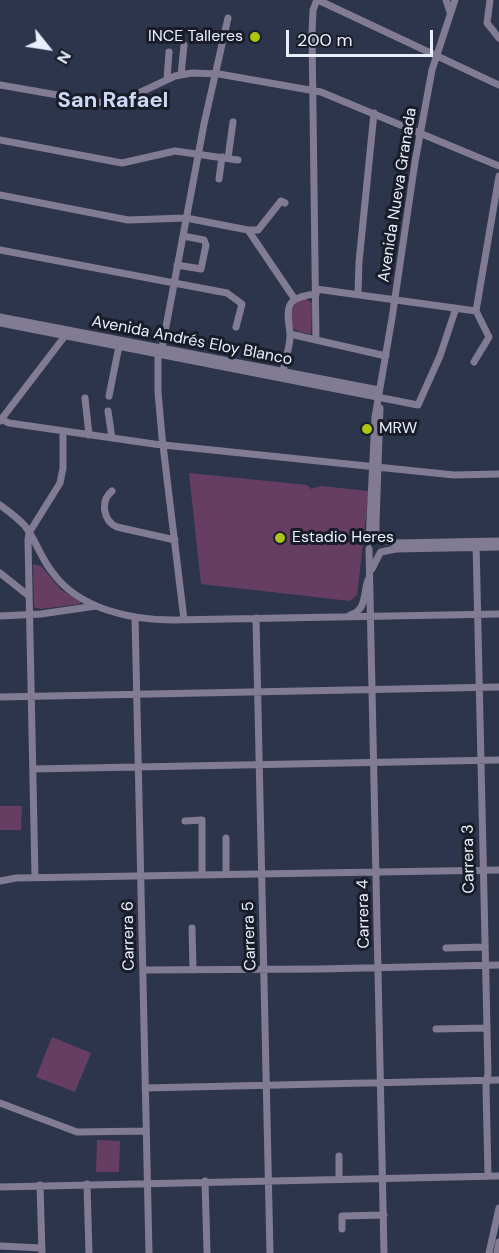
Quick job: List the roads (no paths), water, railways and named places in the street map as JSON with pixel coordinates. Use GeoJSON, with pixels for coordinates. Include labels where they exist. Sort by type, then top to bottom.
{"type":"FeatureCollection","features":[{"type":"Feature","properties":{"kind":"street"},"geometry":{"type":"LineString","coordinates":[[316,340],[312,33],[313,10],[318,0],[499,85]]}},
{"type":"Feature","properties":{"kind":"street"},"geometry":{"type":"LineString","coordinates":[[446,0],[450,12]]}},
{"type":"Feature","properties":{"kind":"street","name":"Avenida Nueva Granada"},"geometry":{"type":"LineString","coordinates":[[382,539],[376,530],[379,393],[420,132],[436,54],[454,0]]}},
{"type":"Feature","properties":{"kind":"street"},"geometry":{"type":"LineString","coordinates":[[490,0],[487,23],[499,38]]}},
{"type":"Feature","properties":{"kind":"street"},"geometry":{"type":"LineString","coordinates":[[184,620],[158,392],[160,351],[198,153],[228,18]]}},
{"type":"Feature","properties":{"kind":"street"},"geometry":{"type":"LineString","coordinates":[[181,75],[184,45]]}},
{"type":"Feature","properties":{"kind":"street"},"geometry":{"type":"LineString","coordinates":[[167,79],[169,52]]}},
{"type":"Feature","properties":{"kind":"street"},"geometry":{"type":"LineString","coordinates":[[0,85],[109,104],[124,100],[167,79],[181,75],[216,74],[321,92],[499,166]]}},
{"type":"Feature","properties":{"kind":"street"},"geometry":{"type":"LineString","coordinates":[[358,294],[359,262],[374,113]]}},
{"type":"Feature","properties":{"kind":"street"},"geometry":{"type":"LineString","coordinates":[[219,179],[233,122]]}},
{"type":"Feature","properties":{"kind":"street"},"geometry":{"type":"LineString","coordinates":[[0,140],[122,163],[176,151],[238,160]]}},
{"type":"Feature","properties":{"kind":"street"},"geometry":{"type":"LineString","coordinates":[[474,362],[489,337],[476,311],[499,176]]}},
{"type":"Feature","properties":{"kind":"street"},"geometry":{"type":"LineString","coordinates":[[0,195],[128,220],[186,218],[248,230],[258,230],[281,201],[285,203]]}},
{"type":"Feature","properties":{"kind":"street"},"geometry":{"type":"LineString","coordinates":[[248,230],[294,298]]}},
{"type":"Feature","properties":{"kind":"street"},"geometry":{"type":"LineString","coordinates":[[177,265],[201,269],[206,245],[204,240],[183,236]]}},
{"type":"Feature","properties":{"kind":"street"},"geometry":{"type":"LineString","coordinates":[[0,250],[227,293],[242,304],[236,327]]}},
{"type":"Feature","properties":{"kind":"street"},"geometry":{"type":"LineString","coordinates":[[283,372],[290,334],[288,318],[291,304],[294,298],[316,291],[358,294],[476,311]]}},
{"type":"Feature","properties":{"kind":"street"},"geometry":{"type":"LineString","coordinates":[[379,393],[418,405],[440,356],[456,309]]}},
{"type":"Feature","properties":{"kind":"street","name":"Avenida Andrés Eloy Blanco"},"geometry":{"type":"LineString","coordinates":[[0,317],[119,346],[283,372],[379,393]]}},
{"type":"Feature","properties":{"kind":"street","name":"Avenida Andrés Eloy Blanco"},"geometry":{"type":"LineString","coordinates":[[0,323],[67,333],[379,393]]}},
{"type":"Feature","properties":{"kind":"street"},"geometry":{"type":"LineString","coordinates":[[67,333],[0,420],[164,445],[376,468],[459,476],[499,474]]}},
{"type":"Feature","properties":{"kind":"street"},"geometry":{"type":"LineString","coordinates":[[290,334],[386,356]]}},
{"type":"Feature","properties":{"kind":"street"},"geometry":{"type":"LineString","coordinates":[[109,396],[119,346]]}},
{"type":"Feature","properties":{"kind":"street"},"geometry":{"type":"LineString","coordinates":[[85,398],[89,435]]}},
{"type":"Feature","properties":{"kind":"street"},"geometry":{"type":"LineString","coordinates":[[108,411],[112,438]]}},
{"type":"Feature","properties":{"kind":"street"},"geometry":{"type":"LineString","coordinates":[[35,877],[29,533],[60,483],[63,468],[63,431]]}},
{"type":"Feature","properties":{"kind":"street","name":"Avenida Nueva Granada"},"geometry":{"type":"LineString","coordinates":[[369,546],[376,468]]}},
{"type":"Feature","properties":{"kind":"street"},"geometry":{"type":"LineString","coordinates":[[111,491],[105,501],[105,513],[110,523],[175,540]]}},
{"type":"Feature","properties":{"kind":"street"},"geometry":{"type":"LineString","coordinates":[[0,505],[23,524],[48,567]]}},
{"type":"Feature","properties":{"kind":"street"},"geometry":{"type":"LineString","coordinates":[[499,541],[477,544],[396,549],[373,553],[369,546],[373,538],[396,543],[477,544],[499,547]]}},
{"type":"Feature","properties":{"kind":"street"},"geometry":{"type":"LineString","coordinates":[[380,552],[384,546],[382,539]]}},
{"type":"Feature","properties":{"kind":"street","name":"Carrera 3"},"geometry":{"type":"LineString","coordinates":[[477,544],[488,1176]]}},
{"type":"Feature","properties":{"kind":"street","name":"Carrera 4"},"geometry":{"type":"LineString","coordinates":[[369,546],[384,1253]]}},
{"type":"Feature","properties":{"kind":"street","name":"Carrera 4"},"geometry":{"type":"LineString","coordinates":[[370,575],[380,552]]}},
{"type":"Feature","properties":{"kind":"street"},"geometry":{"type":"LineString","coordinates":[[28,561],[36,558],[48,567],[69,590],[98,606],[135,617],[155,620],[499,614]]}},
{"type":"Feature","properties":{"kind":"street"},"geometry":{"type":"LineString","coordinates":[[0,573],[29,596]]}},
{"type":"Feature","properties":{"kind":"street"},"geometry":{"type":"LineString","coordinates":[[342,616],[353,614],[361,609],[370,575]]}},
{"type":"Feature","properties":{"kind":"street"},"geometry":{"type":"LineString","coordinates":[[0,616],[30,615],[98,606]]}},
{"type":"Feature","properties":{"kind":"street","name":"Carrera 6"},"geometry":{"type":"LineString","coordinates":[[135,617],[149,1253]]}},
{"type":"Feature","properties":{"kind":"street","name":"Carrera 5"},"geometry":{"type":"LineString","coordinates":[[256,618],[270,1253]]}},
{"type":"Feature","properties":{"kind":"street"},"geometry":{"type":"LineString","coordinates":[[0,697],[499,687]]}},
{"type":"Feature","properties":{"kind":"street"},"geometry":{"type":"LineString","coordinates":[[33,770],[499,760]]}},
{"type":"Feature","properties":{"kind":"street"},"geometry":{"type":"LineString","coordinates":[[185,821],[201,820],[202,875]]}},
{"type":"Feature","properties":{"kind":"street"},"geometry":{"type":"LineString","coordinates":[[226,838],[226,874]]}},
{"type":"Feature","properties":{"kind":"street"},"geometry":{"type":"LineString","coordinates":[[0,881],[10,878],[35,877],[499,870]]}},
{"type":"Feature","properties":{"kind":"street"},"geometry":{"type":"LineString","coordinates":[[192,928],[193,970]]}},
{"type":"Feature","properties":{"kind":"street"},"geometry":{"type":"LineString","coordinates":[[446,948],[484,947]]}},
{"type":"Feature","properties":{"kind":"street"},"geometry":{"type":"LineString","coordinates":[[143,970],[499,965]]}},
{"type":"Feature","properties":{"kind":"street"},"geometry":{"type":"LineString","coordinates":[[436,1029],[486,1028]]}},
{"type":"Feature","properties":{"kind":"street"},"geometry":{"type":"LineString","coordinates":[[146,1088],[499,1080]]}},
{"type":"Feature","properties":{"kind":"street"},"geometry":{"type":"LineString","coordinates":[[0,1103],[81,1133],[146,1131]]}},
{"type":"Feature","properties":{"kind":"street"},"geometry":{"type":"LineString","coordinates":[[339,1156],[339,1179]]}},
{"type":"Feature","properties":{"kind":"street"},"geometry":{"type":"LineString","coordinates":[[0,1187],[499,1176]]}},
{"type":"Feature","properties":{"kind":"street"},"geometry":{"type":"LineString","coordinates":[[205,1181],[207,1252]]}},
{"type":"Feature","properties":{"kind":"street"},"geometry":{"type":"LineString","coordinates":[[87,1184],[89,1253]]}},
{"type":"Feature","properties":{"kind":"street"},"geometry":{"type":"LineString","coordinates":[[0,1246],[42,1251],[40,1185]]}},
{"type":"Feature","properties":{"kind":"street"},"geometry":{"type":"LineString","coordinates":[[489,1253],[499,1208]]}},
{"type":"Feature","properties":{"kind":"street"},"geometry":{"type":"LineString","coordinates":[[342,1229],[342,1216],[384,1215]]}},
{"type":"Feature","properties":{"kind":"street"},"geometry":{"type":"LineString","coordinates":[[497,1253],[499,1242]]}},
{"type":"Feature","properties":{"kind":"place","name":"INCE Talleres"},"geometry":{"type":"Point","coordinates":[255,37]}},
{"type":"Feature","properties":{"kind":"place","name":"MRW"},"geometry":{"type":"Point","coordinates":[367,429]}},
{"type":"Feature","properties":{"kind":"place","name":"Estadio Heres"},"geometry":{"type":"Point","coordinates":[280,538]}},
{"type":"Feature","properties":{"kind":"district","name":"San Rafael"},"geometry":{"type":"Point","coordinates":[113,101]}}]}
